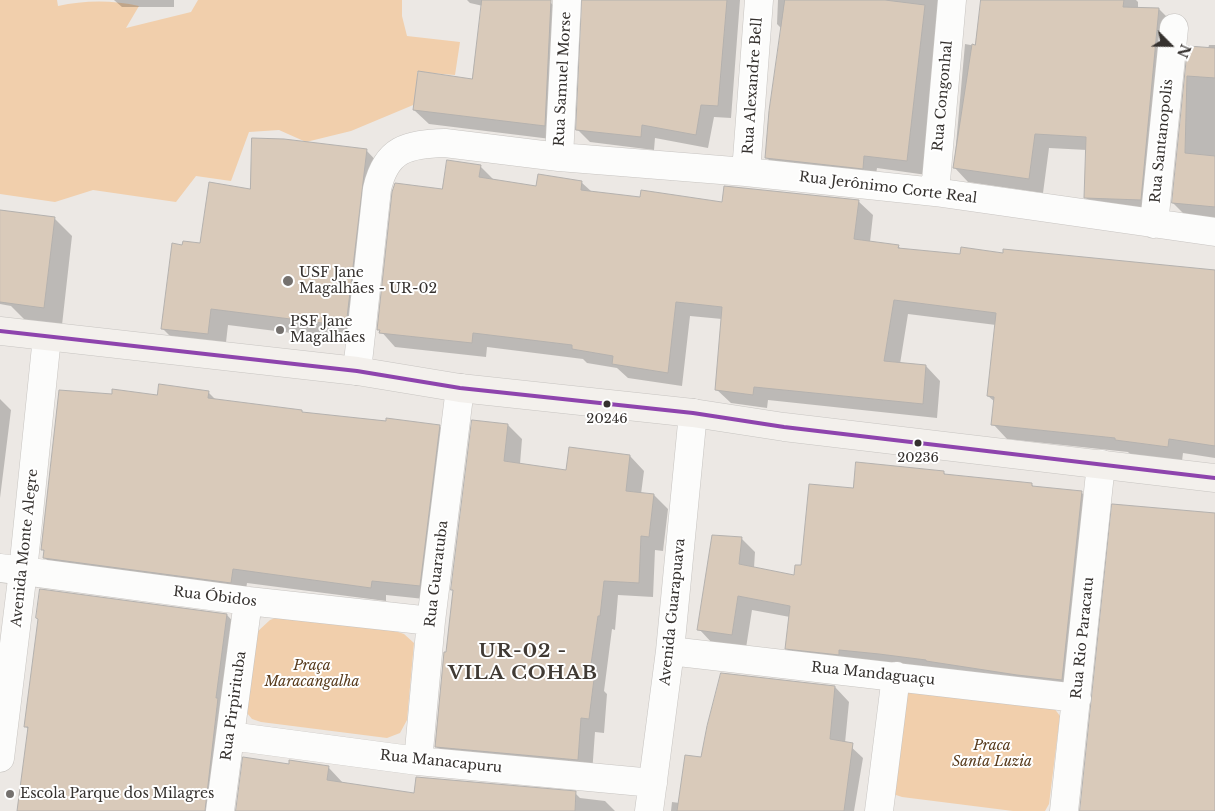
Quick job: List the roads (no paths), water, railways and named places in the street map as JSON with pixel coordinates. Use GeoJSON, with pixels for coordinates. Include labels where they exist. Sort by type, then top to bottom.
{"type":"FeatureCollection","features":[{"type":"Feature","properties":{"kind":"main road"},"geometry":{"type":"LineString","coordinates":[[0,331],[357,371],[460,388],[693,414],[784,427],[1215,478]]}},
{"type":"Feature","properties":{"kind":"street","name":"Rua Samuel Morse"},"geometry":{"type":"LineString","coordinates":[[559,157],[567,0]]}},
{"type":"Feature","properties":{"kind":"street","name":"Rua Alexandre Bell"},"geometry":{"type":"LineString","coordinates":[[746,172],[759,0]]}},
{"type":"Feature","properties":{"kind":"street","name":"Rua Congonhal"},"geometry":{"type":"LineString","coordinates":[[935,192],[952,0]]}},
{"type":"Feature","properties":{"kind":"street","name":"Rua Santanopolis"},"geometry":{"type":"LineString","coordinates":[[1154,224],[1174,28]]}},
{"type":"Feature","properties":{"kind":"street","name":"Rua Jerônimo Corte Real"},"geometry":{"type":"LineString","coordinates":[[357,371],[380,174],[393,155],[414,146],[445,144],[559,157],[746,172],[935,192],[1215,232]]}},
{"type":"Feature","properties":{"kind":"street","name":"Avenida Monte Alegre"},"geometry":{"type":"LineString","coordinates":[[0,758],[12,569],[47,337]]}},
{"type":"Feature","properties":{"kind":"street","name":"Rua Guaratuba"},"geometry":{"type":"LineString","coordinates":[[418,761],[431,621],[460,388]]}},
{"type":"Feature","properties":{"kind":"street","name":"Avenida Guarapuava"},"geometry":{"type":"LineString","coordinates":[[649,811],[670,651],[693,414]]}},
{"type":"Feature","properties":{"kind":"street","name":"Rua Rio Paracatu"},"geometry":{"type":"LineString","coordinates":[[1064,811],[1101,464]]}},
{"type":"Feature","properties":{"kind":"street","name":"Rua Óbidos"},"geometry":{"type":"LineString","coordinates":[[12,569],[248,601],[431,621]]}},
{"type":"Feature","properties":{"kind":"street","name":"Rua Pirpirituba"},"geometry":{"type":"LineString","coordinates":[[220,811],[248,601]]}},
{"type":"Feature","properties":{"kind":"street","name":"Rua Mandaguaçu"},"geometry":{"type":"LineString","coordinates":[[670,651],[1077,698]]}},
{"type":"Feature","properties":{"kind":"street"},"geometry":{"type":"LineString","coordinates":[[879,811],[896,676]]}},
{"type":"Feature","properties":{"kind":"street","name":"Rua Manacapuru"},"geometry":{"type":"LineString","coordinates":[[230,736],[418,761],[653,783]]}},
{"type":"Feature","properties":{"kind":"place","name":"USF Jane Magalhães - UR-02"},"geometry":{"type":"Point","coordinates":[288,281]}},
{"type":"Feature","properties":{"kind":"place","name":"PSF Jane Magalhães"},"geometry":{"type":"Point","coordinates":[280,330]}},
{"type":"Feature","properties":{"kind":"place","name":"20246"},"geometry":{"type":"Point","coordinates":[607,404]}},
{"type":"Feature","properties":{"kind":"place","name":"20236"},"geometry":{"type":"Point","coordinates":[918,443]}},
{"type":"Feature","properties":{"kind":"place","name":"Escola Parque dos Milagres"},"geometry":{"type":"Point","coordinates":[10,794]}},
{"type":"Feature","properties":{"kind":"district","name":"UR-02 - VILA COHAB"},"geometry":{"type":"Point","coordinates":[523,663]}},
{"type":"Feature","properties":{"kind":"park label","name":"Praça Maracangalha"},"geometry":{"type":"Point","coordinates":[312,674]}},
{"type":"Feature","properties":{"kind":"park label","name":"Praca Santa Luzia"},"geometry":{"type":"Point","coordinates":[992,754]}}]}
